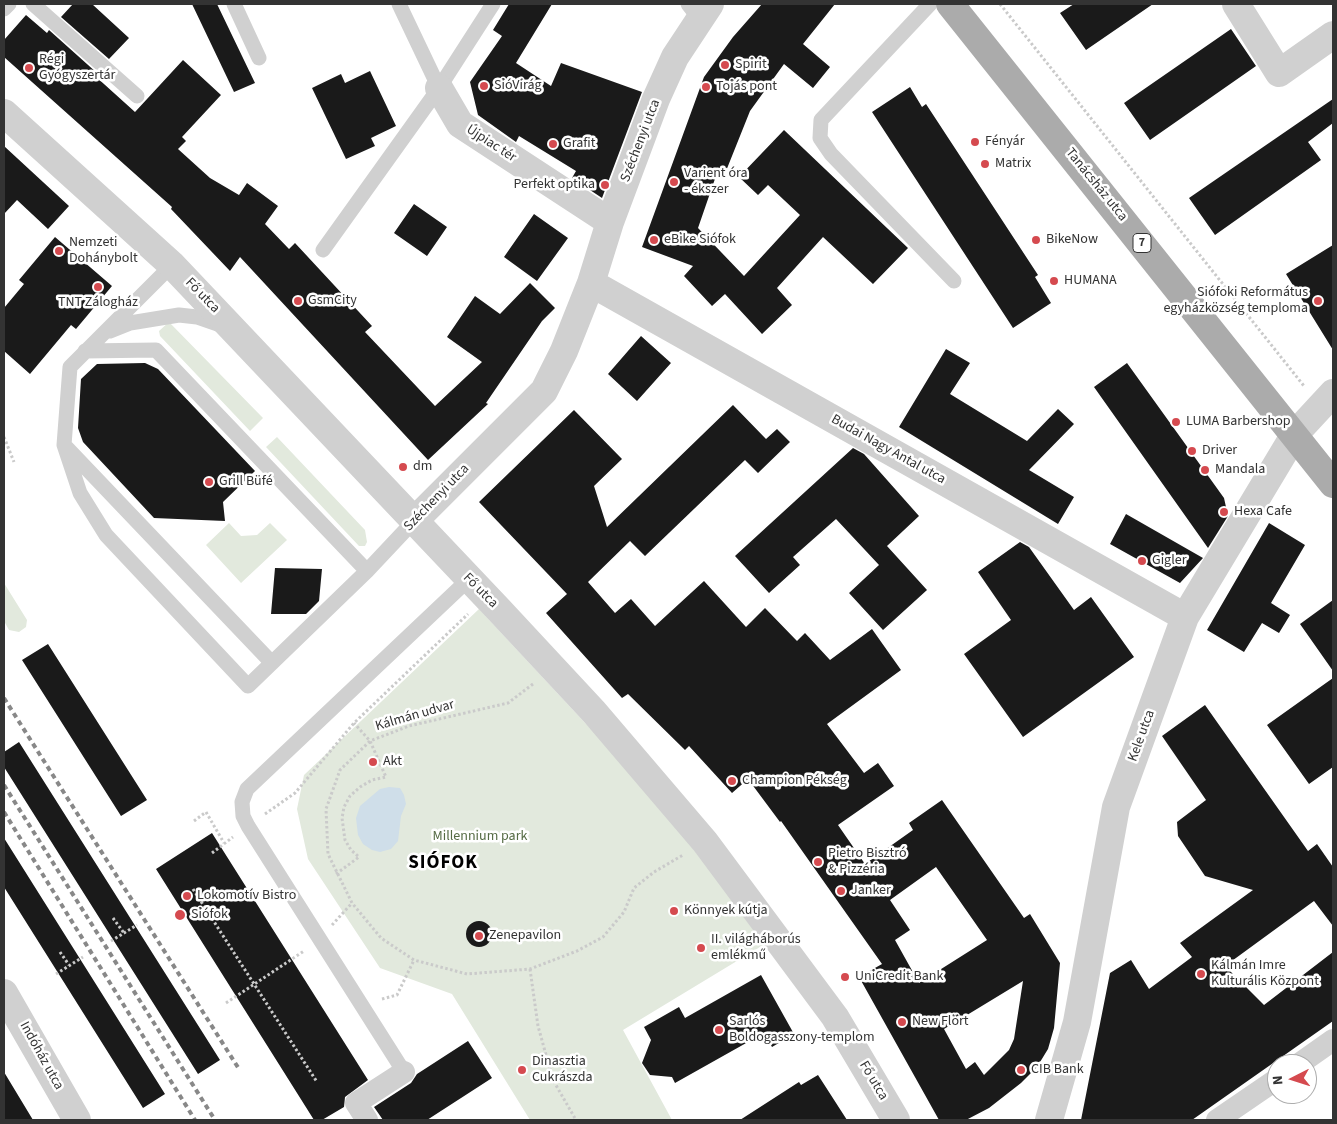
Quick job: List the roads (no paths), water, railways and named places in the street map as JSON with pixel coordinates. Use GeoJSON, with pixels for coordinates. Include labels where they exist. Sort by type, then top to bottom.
{"type":"FeatureCollection","features":[{"type":"Feature","properties":{"kind":"main road","name":"Tanácsház utca"},"geometry":{"type":"LineString","coordinates":[[950,4],[1333,484]]}},
{"type":"Feature","properties":{"kind":"street"},"geometry":{"type":"LineString","coordinates":[[1236,4],[1279,72],[1333,35]]}},
{"type":"Feature","properties":{"kind":"street","name":"Széchenyi utca"},"geometry":{"type":"LineString","coordinates":[[414,521],[544,391],[564,350],[591,283],[610,222],[660,91],[699,9]]}},
{"type":"Feature","properties":{"kind":"street","name":"Újpiac tér"},"geometry":{"type":"LineString","coordinates":[[439,88],[460,124],[610,222]]}},
{"type":"Feature","properties":{"kind":"street","name":"Fő utca"},"geometry":{"type":"LineString","coordinates":[[4,113],[172,265],[553,668],[705,842],[835,1017],[896,1120]]}},
{"type":"Feature","properties":{"kind":"street","name":"Budai Nagy Antal utca"},"geometry":{"type":"LineString","coordinates":[[591,283],[1185,616]]}},
{"type":"Feature","properties":{"kind":"street","name":"Kele utca"},"geometry":{"type":"LineString","coordinates":[[1049,1120],[1077,1022],[1116,807],[1185,616],[1295,434],[1327,400]]}},
{"type":"Feature","properties":{"kind":"street","name":"Indóház utca"},"geometry":{"type":"LineString","coordinates":[[4,993],[77,1120]]}},
{"type":"Feature","properties":{"kind":"street"},"geometry":{"type":"LineString","coordinates":[[1313,1054],[1333,1040]]}},
{"type":"Feature","properties":{"kind":"street"},"geometry":{"type":"LineString","coordinates":[[367,1120],[356,1103],[404,1072]]}},
{"type":"Feature","properties":{"kind":"street"},"geometry":{"type":"LineString","coordinates":[[1222,1120],[1267,1086]]}},
{"type":"Feature","properties":{"kind":"lane"},"geometry":{"type":"LineString","coordinates":[[4,9],[9,4]]}},
{"type":"Feature","properties":{"kind":"lane"},"geometry":{"type":"LineString","coordinates":[[33,4],[137,96]]}},
{"type":"Feature","properties":{"kind":"lane"},"geometry":{"type":"LineString","coordinates":[[234,4],[259,58]]}},
{"type":"Feature","properties":{"kind":"lane","name":"Újpiac tér"},"geometry":{"type":"LineString","coordinates":[[399,4],[439,88]]}},
{"type":"Feature","properties":{"kind":"lane"},"geometry":{"type":"LineString","coordinates":[[323,250],[439,88],[493,4]]}},
{"type":"Feature","properties":{"kind":"lane"},"geometry":{"type":"LineString","coordinates":[[930,4],[821,120],[820,138],[832,154],[954,281]]}},
{"type":"Feature","properties":{"kind":"lane"},"geometry":{"type":"LineString","coordinates":[[172,265],[70,367],[64,445],[272,664]]}},
{"type":"Feature","properties":{"kind":"lane"},"geometry":{"type":"LineString","coordinates":[[102,334],[130,323],[179,315],[214,322],[237,332]]}},
{"type":"Feature","properties":{"kind":"lane"},"geometry":{"type":"LineString","coordinates":[[85,352],[156,350],[367,571]]}},
{"type":"Feature","properties":{"kind":"lane","name":"Széchenyi utca"},"geometry":{"type":"LineString","coordinates":[[64,445],[80,492],[106,535],[248,686],[367,571],[414,521]]}},
{"type":"Feature","properties":{"kind":"lane"},"geometry":{"type":"LineString","coordinates":[[404,1072],[248,826],[243,816],[242,802],[247,789],[477,588]]}},
{"type":"Feature","properties":{"kind":"railway"},"geometry":{"type":"LineString","coordinates":[[4,698],[239,1069]]}},
{"type":"Feature","properties":{"kind":"railway"},"geometry":{"type":"LineString","coordinates":[[4,785],[215,1120]]}},
{"type":"Feature","properties":{"kind":"railway"},"geometry":{"type":"LineString","coordinates":[[4,812],[195,1120]]}},
{"type":"Feature","properties":{"kind":"place","name":"Spirit"},"geometry":{"type":"Point","coordinates":[725,65]}},
{"type":"Feature","properties":{"kind":"place","name":"Régi Gyógyszertár"},"geometry":{"type":"Point","coordinates":[29,68]}},
{"type":"Feature","properties":{"kind":"place","name":"SióVirág"},"geometry":{"type":"Point","coordinates":[484,86]}},
{"type":"Feature","properties":{"kind":"place","name":"Tojás pont"},"geometry":{"type":"Point","coordinates":[706,87]}},
{"type":"Feature","properties":{"kind":"place","name":"Fényár"},"geometry":{"type":"Point","coordinates":[975,142]}},
{"type":"Feature","properties":{"kind":"place","name":"Grafit"},"geometry":{"type":"Point","coordinates":[553,144]}},
{"type":"Feature","properties":{"kind":"place","name":"Matrix"},"geometry":{"type":"Point","coordinates":[985,164]}},
{"type":"Feature","properties":{"kind":"place","name":"Varient óra - ékszer"},"geometry":{"type":"Point","coordinates":[674,182]}},
{"type":"Feature","properties":{"kind":"place","name":"Perfekt optika"},"geometry":{"type":"Point","coordinates":[605,185]}},
{"type":"Feature","properties":{"kind":"place","name":"eBike Siófok"},"geometry":{"type":"Point","coordinates":[654,240]}},
{"type":"Feature","properties":{"kind":"place","name":"BikeNow"},"geometry":{"type":"Point","coordinates":[1036,240]}},
{"type":"Feature","properties":{"kind":"place","name":"Nemzeti Dohánybolt"},"geometry":{"type":"Point","coordinates":[59,251]}},
{"type":"Feature","properties":{"kind":"place","name":"HUMANA"},"geometry":{"type":"Point","coordinates":[1054,281]}},
{"type":"Feature","properties":{"kind":"place","name":"TNT Zálogház"},"geometry":{"type":"Point","coordinates":[98,287]}},
{"type":"Feature","properties":{"kind":"place","name":"GsmCity"},"geometry":{"type":"Point","coordinates":[298,301]}},
{"type":"Feature","properties":{"kind":"place","name":"Siófoki Református egyházközség temploma"},"geometry":{"type":"Point","coordinates":[1318,301]}},
{"type":"Feature","properties":{"kind":"place","name":"LUMA Barbershop"},"geometry":{"type":"Point","coordinates":[1176,422]}},
{"type":"Feature","properties":{"kind":"place","name":"Driver"},"geometry":{"type":"Point","coordinates":[1192,451]}},
{"type":"Feature","properties":{"kind":"place","name":"dm"},"geometry":{"type":"Point","coordinates":[403,467]}},
{"type":"Feature","properties":{"kind":"place","name":"Mandala"},"geometry":{"type":"Point","coordinates":[1205,470]}},
{"type":"Feature","properties":{"kind":"place","name":"Grill Büfé"},"geometry":{"type":"Point","coordinates":[209,482]}},
{"type":"Feature","properties":{"kind":"place","name":"Hexa Cafe"},"geometry":{"type":"Point","coordinates":[1224,512]}},
{"type":"Feature","properties":{"kind":"place","name":"Gigler"},"geometry":{"type":"Point","coordinates":[1142,561]}},
{"type":"Feature","properties":{"kind":"place","name":"Akt"},"geometry":{"type":"Point","coordinates":[373,762]}},
{"type":"Feature","properties":{"kind":"place","name":"Champion Pékség"},"geometry":{"type":"Point","coordinates":[732,781]}},
{"type":"Feature","properties":{"kind":"place","name":"Pietro Bisztró & Pizzéria"},"geometry":{"type":"Point","coordinates":[818,862]}},
{"type":"Feature","properties":{"kind":"place","name":"Janker"},"geometry":{"type":"Point","coordinates":[841,891]}},
{"type":"Feature","properties":{"kind":"place","name":"Lokomotív Bistro"},"geometry":{"type":"Point","coordinates":[187,896]}},
{"type":"Feature","properties":{"kind":"place","name":"Könnyek kútja"},"geometry":{"type":"Point","coordinates":[674,911]}},
{"type":"Feature","properties":{"kind":"place","name":"Siófok"},"geometry":{"type":"Point","coordinates":[180,915]}},
{"type":"Feature","properties":{"kind":"place","name":"Zenepavilon"},"geometry":{"type":"Point","coordinates":[479,936]}},
{"type":"Feature","properties":{"kind":"place","name":"II. világháborús emlékmű"},"geometry":{"type":"Point","coordinates":[701,948]}},
{"type":"Feature","properties":{"kind":"place","name":"Kálmán Imre Kulturális Központ"},"geometry":{"type":"Point","coordinates":[1201,974]}},
{"type":"Feature","properties":{"kind":"place","name":"UniCredit Bank"},"geometry":{"type":"Point","coordinates":[845,977]}},
{"type":"Feature","properties":{"kind":"place","name":"New Flört"},"geometry":{"type":"Point","coordinates":[902,1022]}},
{"type":"Feature","properties":{"kind":"place","name":"Sarlós Boldogasszony-templom"},"geometry":{"type":"Point","coordinates":[719,1030]}},
{"type":"Feature","properties":{"kind":"place","name":"Dinasztia Cukrászda"},"geometry":{"type":"Point","coordinates":[522,1070]}},
{"type":"Feature","properties":{"kind":"place","name":"CIB Bank"},"geometry":{"type":"Point","coordinates":[1021,1070]}},
{"type":"Feature","properties":{"kind":"district","name":"SIÓFOK"},"geometry":{"type":"Point","coordinates":[443,864]}},
{"type":"Feature","properties":{"kind":"park label","name":"Millennium park"},"geometry":{"type":"Point","coordinates":[480,837]}}]}
